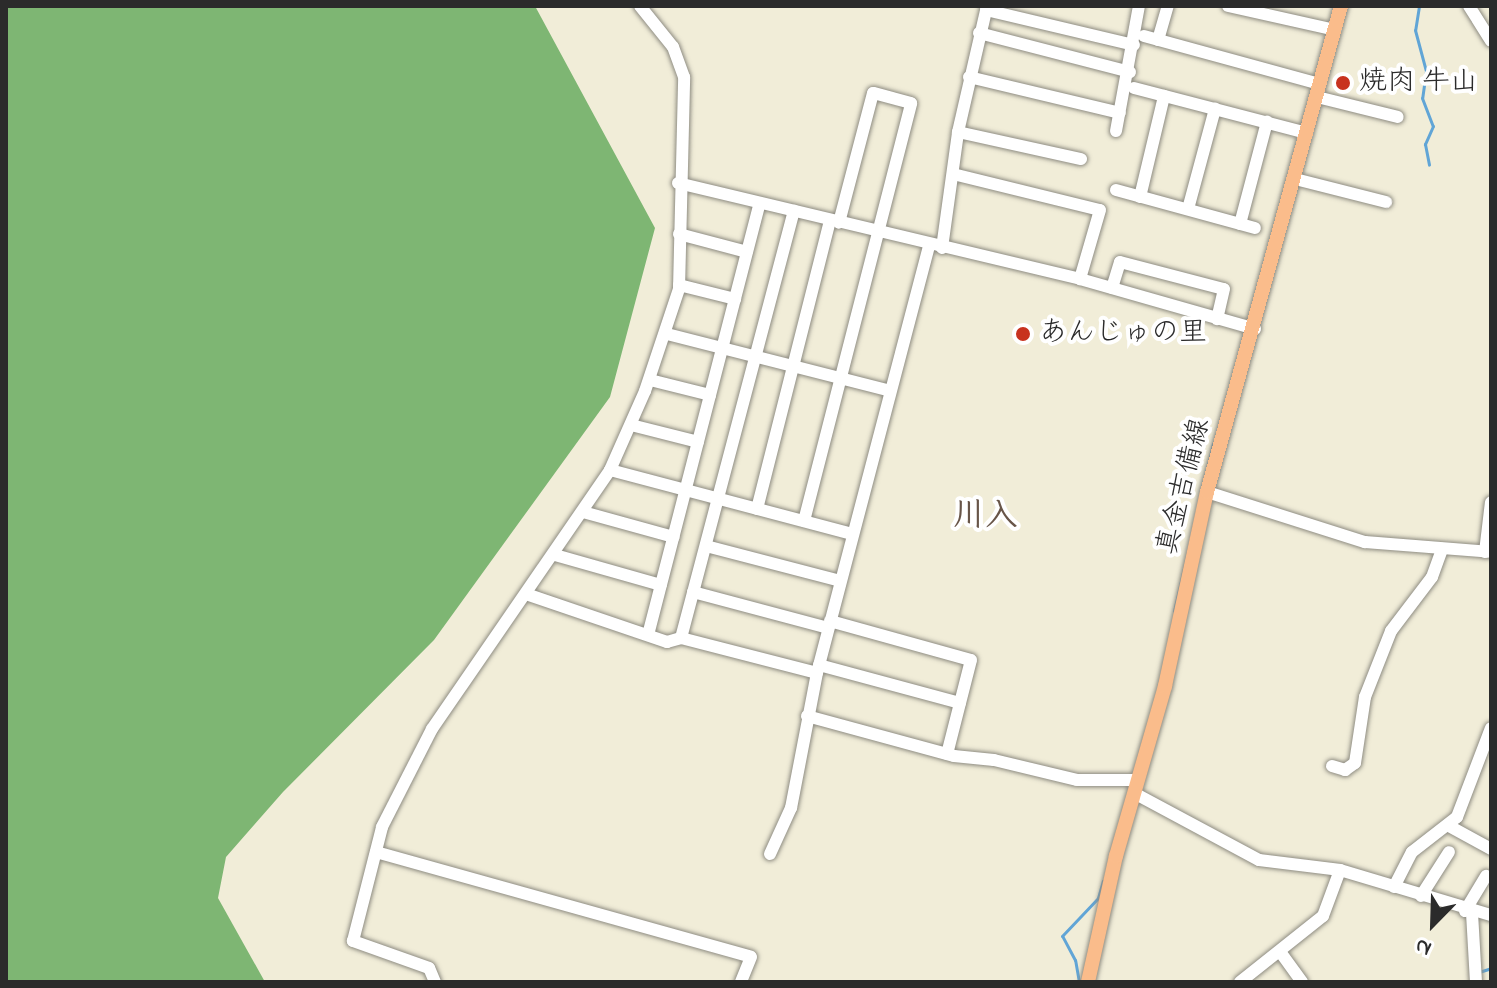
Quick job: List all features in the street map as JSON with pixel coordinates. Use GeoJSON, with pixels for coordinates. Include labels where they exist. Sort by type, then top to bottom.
{"type":"FeatureCollection","features":[{"type":"Feature","properties":{"kind":"main road","name":"真金吉備線"},"geometry":{"type":"LineString","coordinates":[[1088,982],[1134,783],[1165,686],[1207,492],[1250,328],[1295,179],[1301,132],[1330,28],[1341,6]]}},
{"type":"Feature","properties":{"kind":"street"},"geometry":{"type":"LineString","coordinates":[[435,982],[429,968],[353,941],[376,852],[402,783],[432,729],[555,555],[610,470],[650,380],[667,334],[679,285],[678,183],[684,77],[673,47],[653,11],[640,6]]}},
{"type":"Feature","properties":{"kind":"street"},"geometry":{"type":"LineString","coordinates":[[1116,131],[1139,41],[1139,6]]}},
{"type":"Feature","properties":{"kind":"street"},"geometry":{"type":"LineString","coordinates":[[1158,40],[1168,6]]}},
{"type":"Feature","properties":{"kind":"street"},"geometry":{"type":"LineString","coordinates":[[1228,6],[1330,28]]}},
{"type":"Feature","properties":{"kind":"street"},"geometry":{"type":"LineString","coordinates":[[1469,6],[1491,41]]}},
{"type":"Feature","properties":{"kind":"street"},"geometry":{"type":"LineString","coordinates":[[770,854],[791,808],[807,716],[852,534],[890,391],[936,246],[953,174],[969,77],[987,8],[1139,41],[1158,40],[1316,86],[1398,117]]}},
{"type":"Feature","properties":{"kind":"street"},"geometry":{"type":"LineString","coordinates":[[979,33],[1130,72]]}},
{"type":"Feature","properties":{"kind":"street"},"geometry":{"type":"LineString","coordinates":[[969,77],[1120,113]]}},
{"type":"Feature","properties":{"kind":"street"},"geometry":{"type":"LineString","coordinates":[[1134,88],[1301,132]]}},
{"type":"Feature","properties":{"kind":"street"},"geometry":{"type":"LineString","coordinates":[[757,509],[792,366],[873,93],[911,103],[804,521]]}},
{"type":"Feature","properties":{"kind":"street"},"geometry":{"type":"LineString","coordinates":[[1140,197],[1164,96]]}},
{"type":"Feature","properties":{"kind":"street"},"geometry":{"type":"LineString","coordinates":[[1188,209],[1215,109]]}},
{"type":"Feature","properties":{"kind":"street"},"geometry":{"type":"LineString","coordinates":[[1240,224],[1267,122]]}},
{"type":"Feature","properties":{"kind":"street"},"geometry":{"type":"LineString","coordinates":[[958,132],[1081,159]]}},
{"type":"Feature","properties":{"kind":"street"},"geometry":{"type":"LineString","coordinates":[[953,174],[1100,210],[1080,279]]}},
{"type":"Feature","properties":{"kind":"street"},"geometry":{"type":"LineString","coordinates":[[1295,179],[1386,202]]}},
{"type":"Feature","properties":{"kind":"street"},"geometry":{"type":"LineString","coordinates":[[678,183],[1080,279],[1250,328]]}},
{"type":"Feature","properties":{"kind":"street"},"geometry":{"type":"LineString","coordinates":[[1116,190],[1255,228]]}},
{"type":"Feature","properties":{"kind":"street"},"geometry":{"type":"LineString","coordinates":[[648,635],[760,203]]}},
{"type":"Feature","properties":{"kind":"street"},"geometry":{"type":"LineString","coordinates":[[681,638],[794,211]]}},
{"type":"Feature","properties":{"kind":"street"},"geometry":{"type":"LineString","coordinates":[[679,234],[747,252]]}},
{"type":"Feature","properties":{"kind":"street"},"geometry":{"type":"LineString","coordinates":[[1112,288],[1120,262],[1224,289],[1217,319]]}},
{"type":"Feature","properties":{"kind":"street"},"geometry":{"type":"LineString","coordinates":[[679,285],[735,299]]}},
{"type":"Feature","properties":{"kind":"street"},"geometry":{"type":"LineString","coordinates":[[667,334],[890,391]]}},
{"type":"Feature","properties":{"kind":"street"},"geometry":{"type":"LineString","coordinates":[[650,380],[710,395]]}},
{"type":"Feature","properties":{"kind":"street"},"geometry":{"type":"LineString","coordinates":[[631,425],[698,442]]}},
{"type":"Feature","properties":{"kind":"street"},"geometry":{"type":"LineString","coordinates":[[610,470],[852,534]]}},
{"type":"Feature","properties":{"kind":"street"},"geometry":{"type":"LineString","coordinates":[[1207,492],[1365,542],[1488,552],[1491,502]]}},
{"type":"Feature","properties":{"kind":"street"},"geometry":{"type":"LineString","coordinates":[[583,512],[674,537]]}},
{"type":"Feature","properties":{"kind":"street"},"geometry":{"type":"LineString","coordinates":[[706,546],[840,581]]}},
{"type":"Feature","properties":{"kind":"street"},"geometry":{"type":"LineString","coordinates":[[1332,766],[1345,770],[1355,763],[1365,697],[1391,631],[1432,577],[1442,549]]}},
{"type":"Feature","properties":{"kind":"street"},"geometry":{"type":"LineString","coordinates":[[555,555],[661,585]]}},
{"type":"Feature","properties":{"kind":"street"},"geometry":{"type":"LineString","coordinates":[[693,592],[971,660],[947,754]]}},
{"type":"Feature","properties":{"kind":"street"},"geometry":{"type":"LineString","coordinates":[[526,594],[667,642],[681,638],[960,703]]}},
{"type":"Feature","properties":{"kind":"street"},"geometry":{"type":"LineString","coordinates":[[807,716],[947,754],[1042,769],[1077,780],[1134,783],[1236,852],[1276,864],[1340,870],[1468,912],[1491,915]]}},
{"type":"Feature","properties":{"kind":"street"},"geometry":{"type":"LineString","coordinates":[[1394,887],[1412,852],[1449,826],[1485,761],[1491,728]]}},
{"type":"Feature","properties":{"kind":"street"},"geometry":{"type":"LineString","coordinates":[[1449,826],[1491,849]]}},
{"type":"Feature","properties":{"kind":"street"},"geometry":{"type":"LineString","coordinates":[[376,852],[751,957],[741,982]]}},
{"type":"Feature","properties":{"kind":"street"},"geometry":{"type":"LineString","coordinates":[[1421,896],[1449,852]]}},
{"type":"Feature","properties":{"kind":"street"},"geometry":{"type":"LineString","coordinates":[[1240,982],[1281,953],[1323,916],[1340,870]]}},
{"type":"Feature","properties":{"kind":"street"},"geometry":{"type":"LineString","coordinates":[[1476,976],[1468,912],[1486,876]]}},
{"type":"Feature","properties":{"kind":"street"},"geometry":{"type":"LineString","coordinates":[[1281,953],[1302,982]]}},
{"type":"Feature","properties":{"kind":"green space"},"geometry":{"type":"Polygon","coordinates":[[[6,6],[535,6],[655,228],[610,397],[434,640],[283,792],[226,857],[218,898],[265,982],[6,982],[6,6]]]}},
{"type":"Feature","properties":{"kind":"waterway"},"geometry":{"type":"LineString","coordinates":[[1419,6],[1415,30],[1426,71],[1422,98],[1433,126],[1425,144],[1429,165]]}},
{"type":"Feature","properties":{"kind":"waterway"},"geometry":{"type":"LineString","coordinates":[[1174,611],[1213,443]]}},
{"type":"Feature","properties":{"kind":"waterway"},"geometry":{"type":"LineString","coordinates":[[1079,982],[1075,960],[1062,936],[1098,898],[1103,881]]}},
{"type":"Feature","properties":{"kind":"waterway"},"geometry":{"type":"LineString","coordinates":[[1479,972],[1491,968]]}},
{"type":"Feature","properties":{"kind":"place","name":"焼肉 牛山"},"geometry":{"type":"Point","coordinates":[1343,83]}},
{"type":"Feature","properties":{"kind":"place","name":"あんじゅの里"},"geometry":{"type":"Point","coordinates":[1023,334]}},
{"type":"Feature","properties":{"kind":"district","name":"川入"},"geometry":{"type":"Point","coordinates":[985,518]}}]}
